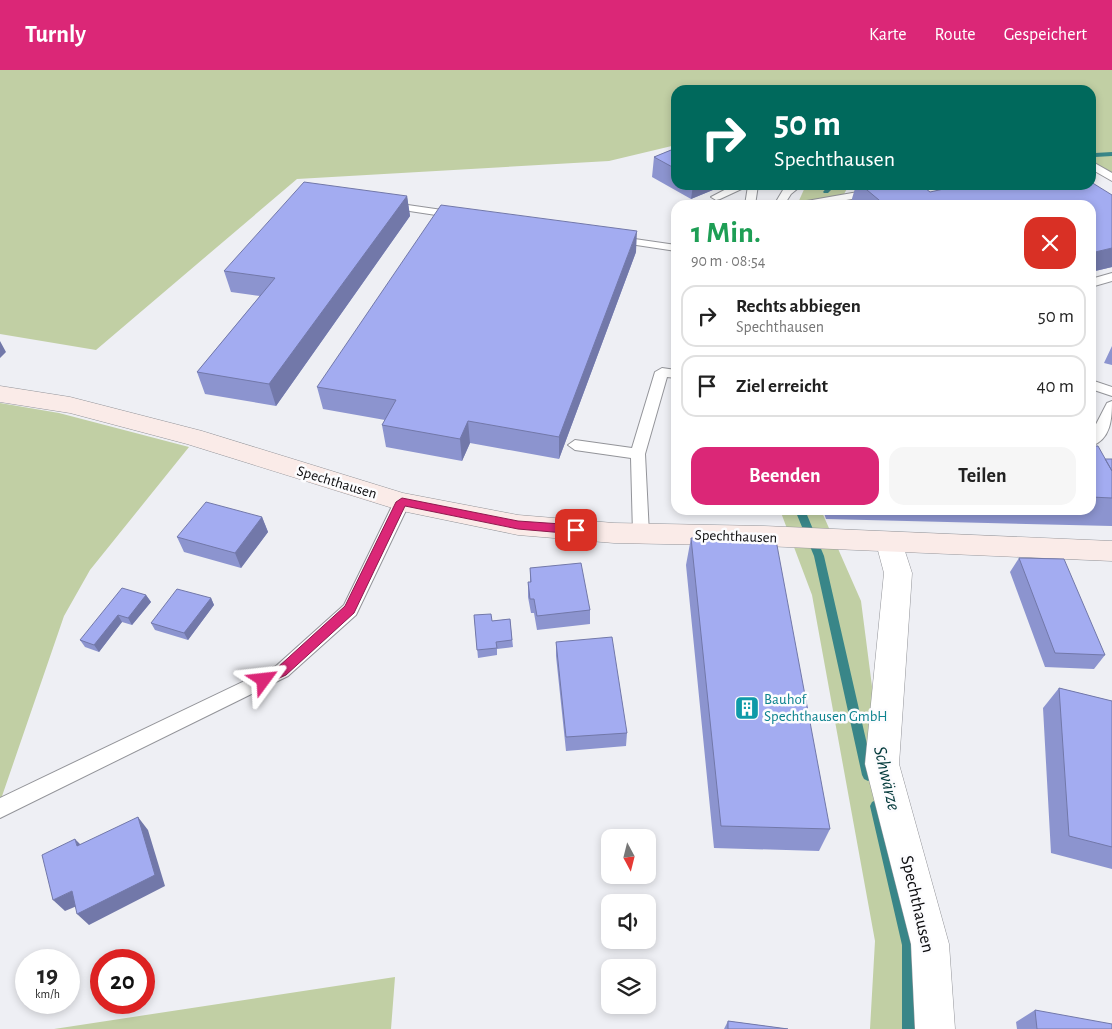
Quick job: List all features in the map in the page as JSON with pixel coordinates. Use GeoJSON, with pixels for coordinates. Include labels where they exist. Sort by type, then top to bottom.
{"type":"FeatureCollection","features":[{"type":"Feature","properties":{"kind":"main road","name":"Spechthausen"},"geometry":{"type":"LineString","coordinates":[[0,394],[70,404],[193,437],[402,502],[518,525],[641,534],[764,536],[857,542],[1112,551]]}},
{"type":"Feature","properties":{"kind":"street","name":"Spechthausen"},"geometry":{"type":"LineString","coordinates":[[890,543],[898,573],[882,764],[930,944],[934,1029]]}},
{"type":"Feature","properties":{"kind":"lane"},"geometry":{"type":"LineString","coordinates":[[1096,167],[1112,178]]}},
{"type":"Feature","properties":{"kind":"lane"},"geometry":{"type":"LineString","coordinates":[[716,197],[732,190]]}},
{"type":"Feature","properties":{"kind":"lane"},"geometry":{"type":"LineString","coordinates":[[782,200],[790,190]]}},
{"type":"Feature","properties":{"kind":"lane"},"geometry":{"type":"LineString","coordinates":[[829,200],[886,190]]}},
{"type":"Feature","properties":{"kind":"lane"},"geometry":{"type":"LineString","coordinates":[[374,203],[472,218]]}},
{"type":"Feature","properties":{"kind":"lane"},"geometry":{"type":"LineString","coordinates":[[598,236],[671,247]]}},
{"type":"Feature","properties":{"kind":"lane"},"geometry":{"type":"LineString","coordinates":[[1096,282],[1112,277]]}},
{"type":"Feature","properties":{"kind":"lane"},"geometry":{"type":"LineString","coordinates":[[641,534],[638,454],[662,372],[671,373]]}},
{"type":"Feature","properties":{"kind":"lane"},"geometry":{"type":"LineString","coordinates":[[1096,386],[1112,392]]}},
{"type":"Feature","properties":{"kind":"lane"},"geometry":{"type":"LineString","coordinates":[[1096,438],[1112,406]]}},
{"type":"Feature","properties":{"kind":"lane"},"geometry":{"type":"LineString","coordinates":[[575,445],[638,454]]}},
{"type":"Feature","properties":{"kind":"lane"},"geometry":{"type":"LineString","coordinates":[[0,808],[282,671],[350,610],[402,502]]}},
{"type":"Feature","properties":{"kind":"green space"},"geometry":{"type":"Polygon","coordinates":[[[0,70],[1112,70],[1112,174],[1096,170],[1096,85],[671,85],[671,146],[609,161],[297,179],[96,350],[0,334],[0,70]]]}},
{"type":"Feature","properties":{"kind":"green space"},"geometry":{"type":"Polygon","coordinates":[[[804,190],[846,190],[841,200],[799,200],[804,190]]]}},
{"type":"Feature","properties":{"kind":"green space"},"geometry":{"type":"Polygon","coordinates":[[[0,403],[59,413],[189,447],[90,570],[64,616],[0,802],[0,403]]]}},
{"type":"Feature","properties":{"kind":"green space"},"geometry":{"type":"Polygon","coordinates":[[[782,515],[823,515],[861,601],[882,764],[935,1029],[870,1029],[875,941],[812,595],[782,515]]]}},
{"type":"Feature","properties":{"kind":"green space"},"geometry":{"type":"Polygon","coordinates":[[[395,977],[391,1029],[54,1029],[395,977]]]}},
{"type":"Feature","properties":{"kind":"building"},"geometry":{"type":"Polygon","coordinates":[[[671,150],[671,166],[654,157],[671,150]]]}},
{"type":"Feature","properties":{"kind":"building"},"geometry":{"type":"Polygon","coordinates":[[[304,182],[407,196],[269,384],[197,372],[275,278],[224,271],[304,182]]]}},
{"type":"Feature","properties":{"kind":"building"},"geometry":{"type":"Polygon","coordinates":[[[1096,185],[1112,195],[1112,248],[1096,252],[1096,200],[879,200],[867,190],[927,190],[930,192],[939,190],[1096,190],[1096,185]]]}},
{"type":"Feature","properties":{"kind":"building"},"geometry":{"type":"Polygon","coordinates":[[[441,205],[637,231],[559,437],[468,421],[460,439],[382,425],[396,400],[317,387],[441,205]]]}},
{"type":"Feature","properties":{"kind":"building"},"geometry":{"type":"Polygon","coordinates":[[[1096,446],[1098,446],[1112,471],[1112,498],[1096,497],[1096,446]]]}},
{"type":"Feature","properties":{"kind":"building"},"geometry":{"type":"Polygon","coordinates":[[[1105,459],[1112,459],[1112,471],[1105,459]]]}},
{"type":"Feature","properties":{"kind":"building"},"geometry":{"type":"Polygon","coordinates":[[[206,502],[262,517],[235,553],[177,537],[206,502]]]}},
{"type":"Feature","properties":{"kind":"building","name":"Bauhof Spechthausen GmbH"},"geometry":{"type":"Polygon","coordinates":[[[691,538],[776,540],[830,829],[721,826],[691,538]]]}},
{"type":"Feature","properties":{"kind":"building"},"geometry":{"type":"Polygon","coordinates":[[[1019,558],[1064,559],[1105,655],[1055,653],[1019,558]]]}},
{"type":"Feature","properties":{"kind":"building"},"geometry":{"type":"Polygon","coordinates":[[[581,563],[590,610],[537,616],[534,599],[530,599],[528,582],[531,582],[530,568],[581,563]]]}},
{"type":"Feature","properties":{"kind":"building"},"geometry":{"type":"Polygon","coordinates":[[[122,588],[146,595],[128,618],[118,615],[94,645],[80,640],[122,588]]]}},
{"type":"Feature","properties":{"kind":"building"},"geometry":{"type":"Polygon","coordinates":[[[177,589],[211,598],[184,633],[151,623],[177,589]]]}},
{"type":"Feature","properties":{"kind":"building"},"geometry":{"type":"Polygon","coordinates":[[[491,614],[492,621],[510,619],[512,640],[496,642],[497,648],[477,650],[474,615],[491,614]]]}},
{"type":"Feature","properties":{"kind":"building"},"geometry":{"type":"Polygon","coordinates":[[[612,637],[627,733],[566,737],[556,642],[612,637]]]}},
{"type":"Feature","properties":{"kind":"building"},"geometry":{"type":"Polygon","coordinates":[[[1059,688],[1112,701],[1112,847],[1069,836],[1059,688]]]}},
{"type":"Feature","properties":{"kind":"building"},"geometry":{"type":"Polygon","coordinates":[[[138,817],[155,875],[77,914],[72,891],[53,900],[42,855],[75,839],[77,846],[138,817]]]}},
{"type":"Feature","properties":{"kind":"building"},"geometry":{"type":"Polygon","coordinates":[[[1035,1010],[1112,1024],[1112,1029],[1037,1029],[1035,1010]]]}},
{"type":"Feature","properties":{"kind":"building"},"geometry":{"type":"Polygon","coordinates":[[[728,1021],[788,1029],[728,1029],[728,1021]]]}},
{"type":"Feature","properties":{"kind":"waterway","name":"Schwärze"},"geometry":{"type":"LineString","coordinates":[[1096,155],[1112,154]]}},
{"type":"Feature","properties":{"kind":"waterway","name":"Schwärze"},"geometry":{"type":"LineString","coordinates":[[802,515],[819,556],[868,775]]}},
{"type":"Feature","properties":{"kind":"waterway","name":"Schwärze"},"geometry":{"type":"LineString","coordinates":[[876,806],[909,945],[909,1029]]}},
{"type":"Feature","properties":{"kind":"place","name":"Bauhof Spechthausen GmbH"},"geometry":{"type":"Point","coordinates":[747,708]}},
{"type":"Feature","properties":{"kind":"route"},"geometry":{"type":"LineString","coordinates":[[264,680],[282,671],[350,610],[402,502],[518,525],[576,530]]}}]}
